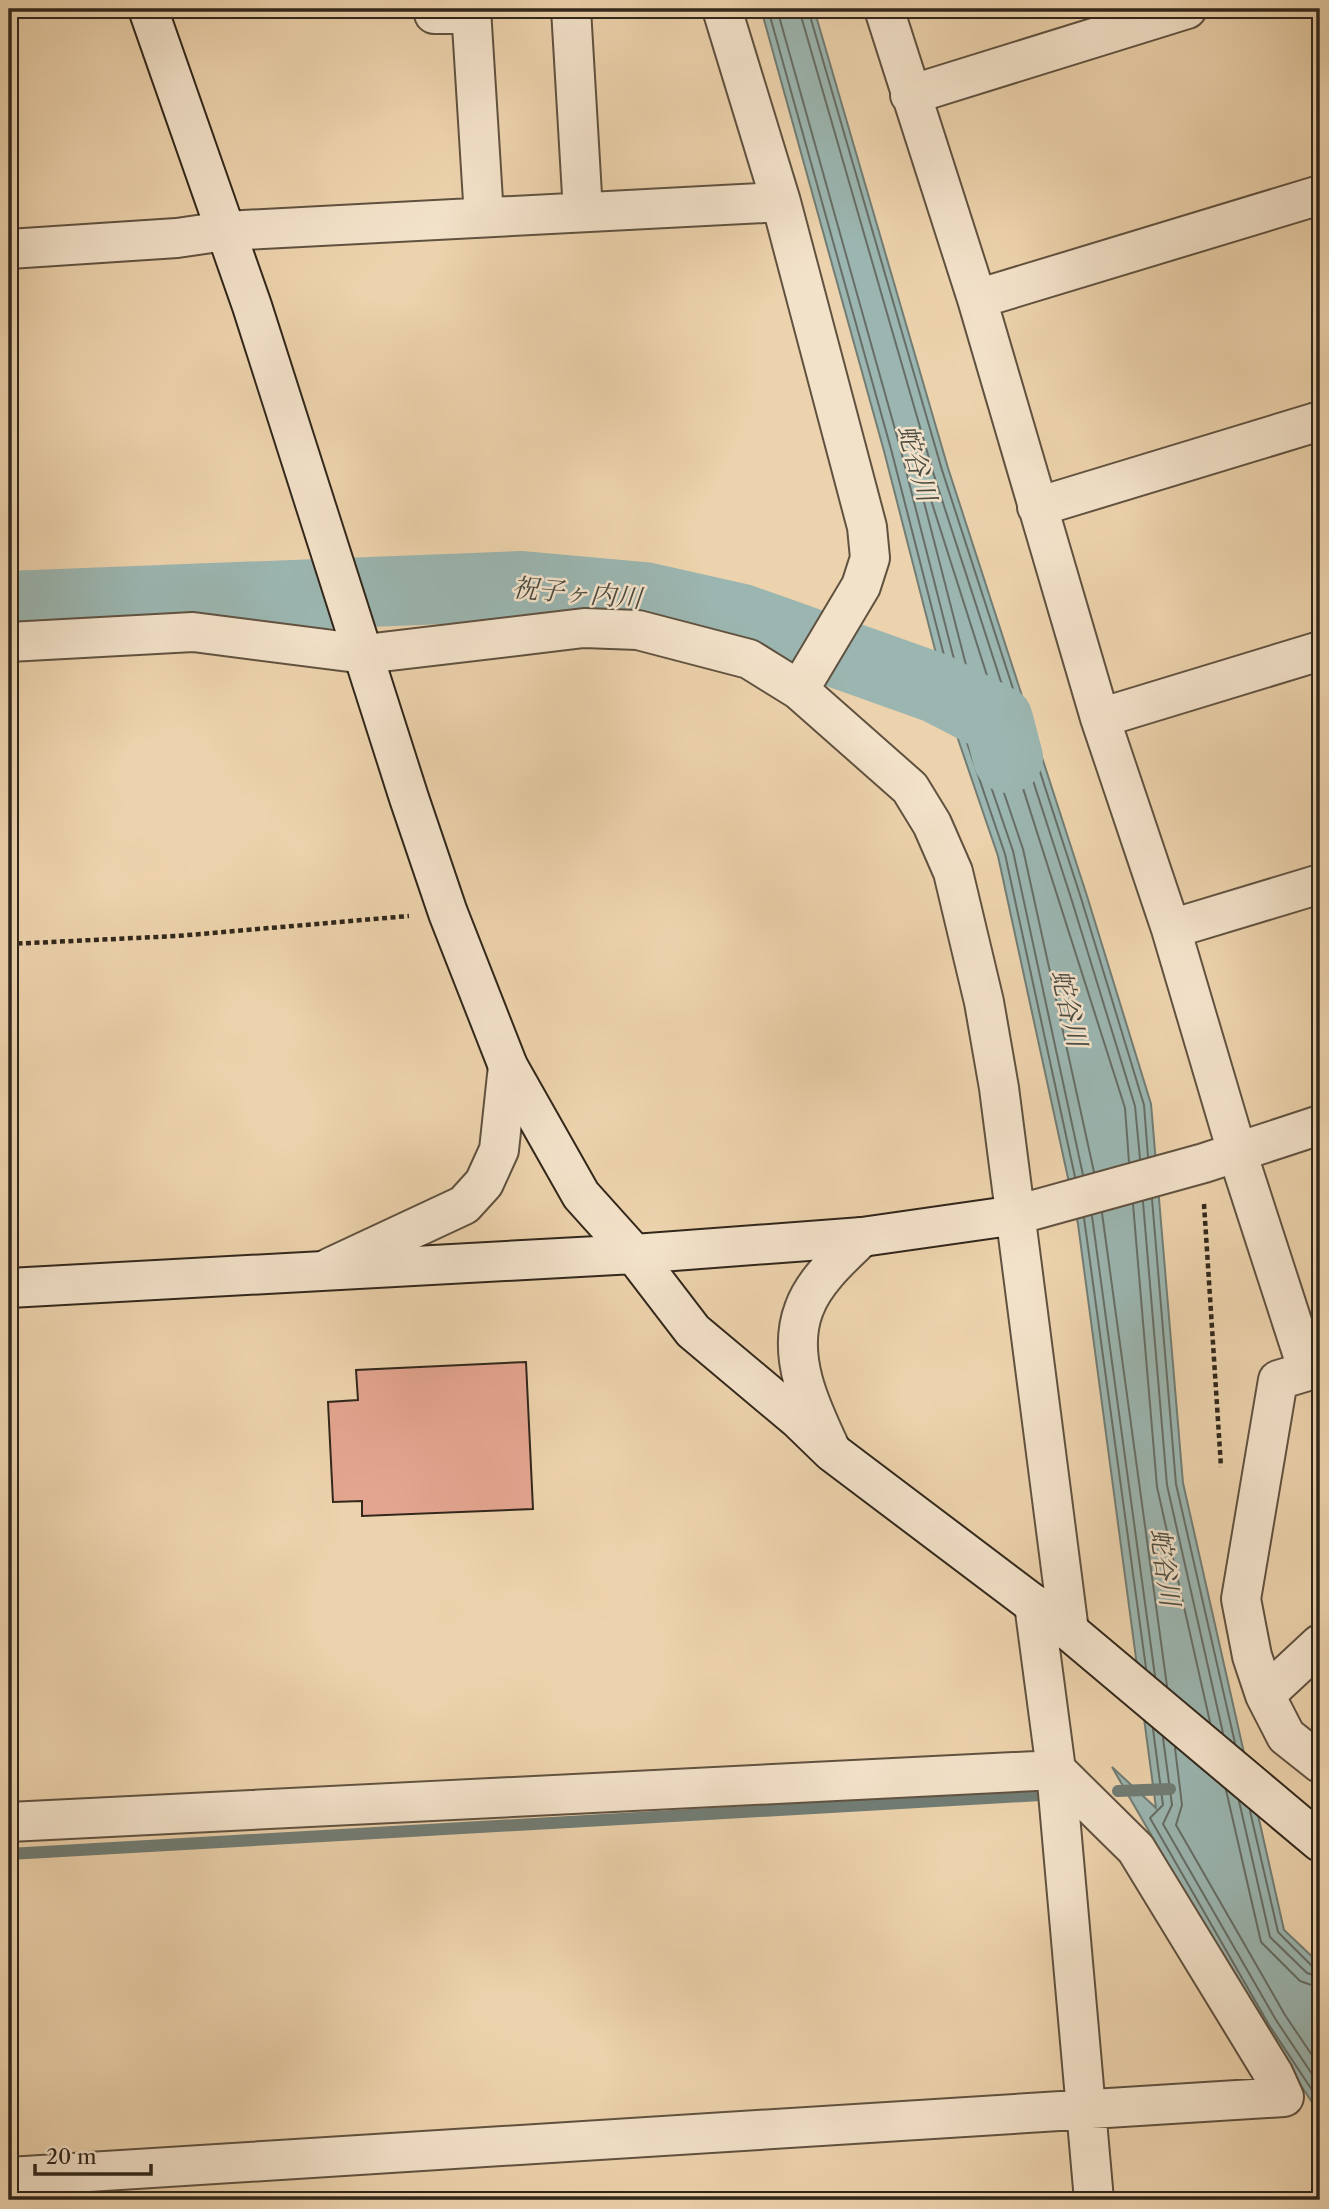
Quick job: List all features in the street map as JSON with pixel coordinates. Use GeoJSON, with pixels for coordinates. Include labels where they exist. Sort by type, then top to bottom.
{"type":"FeatureCollection","features":[{"type":"Feature","properties":{"kind":"street"},"geometry":{"type":"LineString","coordinates":[[148,9],[225,231],[448,913],[508,1066],[580,1195],[634,1254],[693,1331],[799,1420],[832,1452],[1069,1631],[1320,1842]]}},
{"type":"Feature","properties":{"kind":"street"},"geometry":{"type":"LineString","coordinates":[[571,9],[583,212]]}},
{"type":"Feature","properties":{"kind":"street"},"geometry":{"type":"LineString","coordinates":[[722,9],[781,202],[867,527],[870,558],[860,586],[799,690]]}},
{"type":"Feature","properties":{"kind":"street"},"geometry":{"type":"LineString","coordinates":[[884,9],[977,299],[1100,718],[1171,929],[1220,1157],[1314,1369],[1278,1380],[1241,1599],[1252,1656],[1265,1695],[1286,1736],[1320,1763]]}},
{"type":"Feature","properties":{"kind":"street"},"geometry":{"type":"LineString","coordinates":[[910,95],[1187,9]]}},
{"type":"Feature","properties":{"kind":"street"},"geometry":{"type":"LineString","coordinates":[[433,14],[471,11],[484,217]]}},
{"type":"Feature","properties":{"kind":"street"},"geometry":{"type":"LineString","coordinates":[[977,299],[1320,195]]}},
{"type":"Feature","properties":{"kind":"street"},"geometry":{"type":"LineString","coordinates":[[9,249],[177,238],[225,231],[781,202]]}},
{"type":"Feature","properties":{"kind":"street"},"geometry":{"type":"LineString","coordinates":[[1037,507],[1320,421]]}},
{"type":"Feature","properties":{"kind":"street"},"geometry":{"type":"LineString","coordinates":[[9,642],[193,632],[362,646],[584,628],[638,630],[749,659],[799,690],[910,788],[932,824],[953,872],[988,1026],[1016,1215],[1069,1631]]}},
{"type":"Feature","properties":{"kind":"street"},"geometry":{"type":"LineString","coordinates":[[1100,718],[1320,651]]}},
{"type":"Feature","properties":{"kind":"street"},"geometry":{"type":"LineString","coordinates":[[1171,929],[1320,884]]}},
{"type":"Feature","properties":{"kind":"street"},"geometry":{"type":"LineString","coordinates":[[329,1268],[464,1205],[484,1183],[499,1150],[508,1066]]}},
{"type":"Feature","properties":{"kind":"street"},"geometry":{"type":"LineString","coordinates":[[9,1288],[329,1268],[634,1254],[862,1237],[1016,1215],[1220,1157],[1320,1125]]}},
{"type":"Feature","properties":{"kind":"street"},"geometry":{"type":"LineString","coordinates":[[832,1452],[805,1393],[799,1344],[804,1309],[829,1269],[862,1237]]}},
{"type":"Feature","properties":{"kind":"street"},"geometry":{"type":"LineString","coordinates":[[1034,1604],[1056,1770],[1094,2200]]}},
{"type":"Feature","properties":{"kind":"street"},"geometry":{"type":"LineString","coordinates":[[1265,1695],[1320,1644]]}},
{"type":"Feature","properties":{"kind":"street"},"geometry":{"type":"LineString","coordinates":[[9,1822],[1056,1770],[1136,1849],[1284,2096],[1088,2111],[9,2177]]}},
{"type":"Feature","properties":{"kind":"path"},"geometry":{"type":"LineString","coordinates":[[9,944],[177,936],[448,913]]}},
{"type":"Feature","properties":{"kind":"path"},"geometry":{"type":"LineString","coordinates":[[1220,1157],[1204,1227],[1222,1479]]}},
{"type":"Feature","properties":{"kind":"water","name":"蛇谷川"},"geometry":{"type":"Polygon","coordinates":[[[761,9],[814,9],[948,468],[1087,896],[1151,1104],[1183,1483],[1284,1930],[1320,1964],[1320,2114],[1263,2029],[1112,1767],[1156,1808],[1078,1224],[998,856],[958,739],[884,451],[761,9]]]}},
{"type":"Feature","properties":{"kind":"building"},"geometry":{"type":"Polygon","coordinates":[[[526,1362],[533,1509],[362,1516],[362,1501],[333,1502],[328,1402],[358,1400],[356,1370],[526,1362]]]}},
{"type":"Feature","properties":{"kind":"waterway","name":"祝子ヶ内川"},"geometry":{"type":"LineString","coordinates":[[9,606],[522,586],[644,597],[742,619],[936,688],[998,720],[1008,758]]}},
{"type":"Feature","properties":{"kind":"waterway"},"geometry":{"type":"LineString","coordinates":[[1118,1791],[1170,1789]]}},
{"type":"Feature","properties":{"kind":"waterway"},"geometry":{"type":"LineString","coordinates":[[9,1854],[1040,1795]]}}]}
